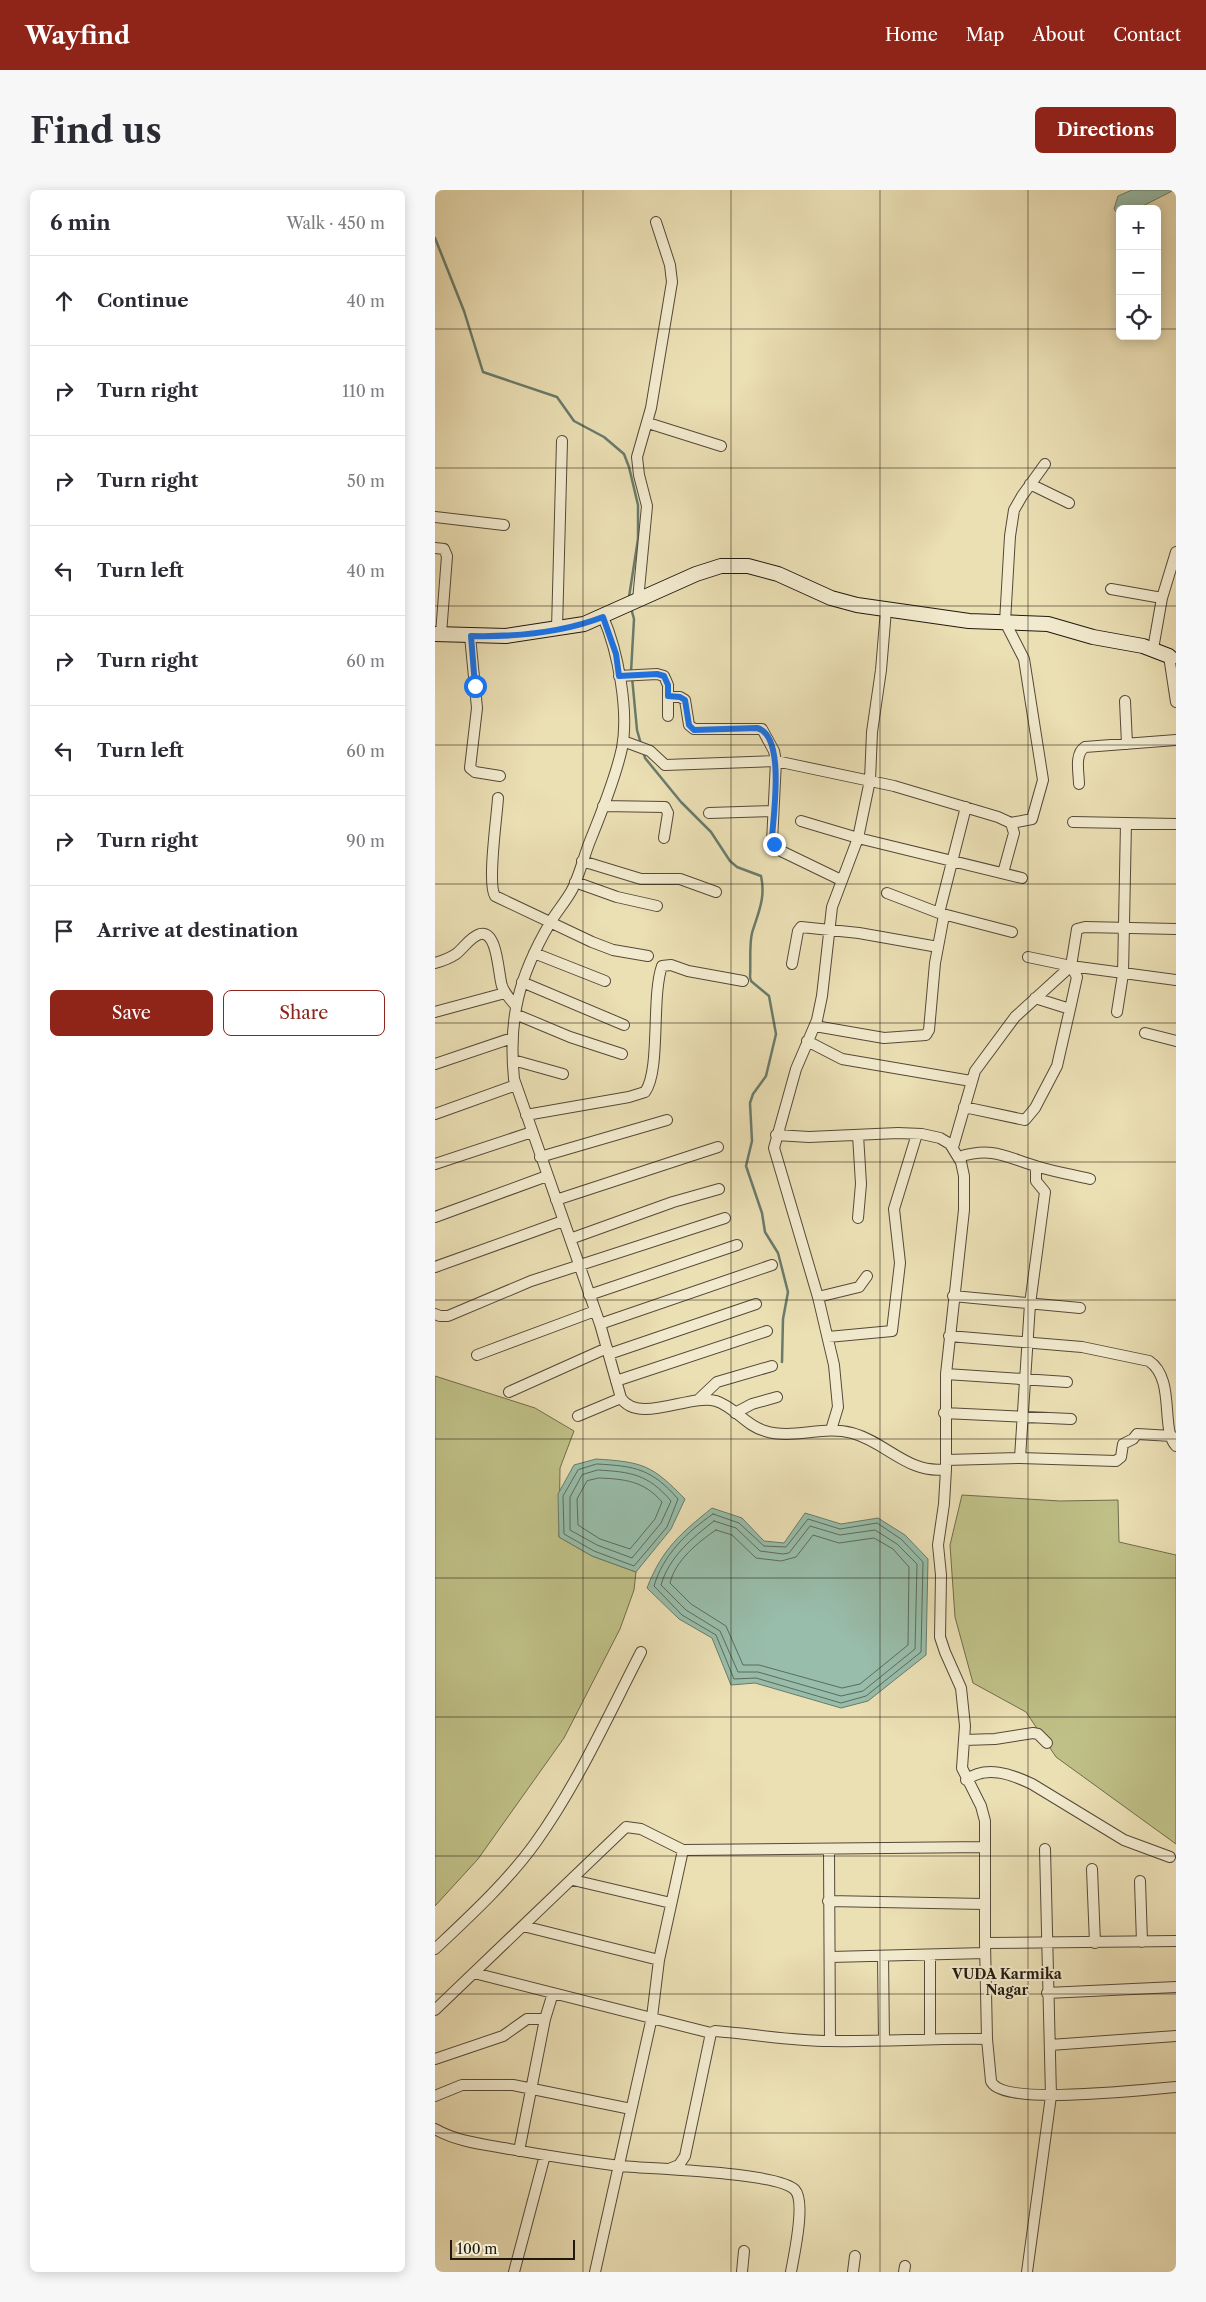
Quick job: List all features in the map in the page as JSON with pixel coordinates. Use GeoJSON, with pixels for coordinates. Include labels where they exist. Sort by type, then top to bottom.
{"type":"FeatureCollection","features":[{"type":"Feature","properties":{"kind":"street"},"geometry":{"type":"LineString","coordinates":[[633,602],[647,506],[639,475],[637,457],[648,423],[672,282],[670,265],[656,222]]}},
{"type":"Feature","properties":{"kind":"street"},"geometry":{"type":"LineString","coordinates":[[648,423],[721,446]]}},
{"type":"Feature","properties":{"kind":"street"},"geometry":{"type":"LineString","coordinates":[[557,629],[562,441]]}},
{"type":"Feature","properties":{"kind":"street"},"geometry":{"type":"LineString","coordinates":[[623,741],[643,748],[662,764],[668,766],[776,761],[870,780],[998,817],[1011,823],[1032,819],[1043,780],[1024,659],[1005,622],[1013,518],[1018,502],[1045,464]]}},
{"type":"Feature","properties":{"kind":"street"},"geometry":{"type":"LineString","coordinates":[[1030,484],[1069,503]]}},
{"type":"Feature","properties":{"kind":"street"},"geometry":{"type":"LineString","coordinates":[[435,518],[504,525]]}},
{"type":"Feature","properties":{"kind":"street"},"geometry":{"type":"LineString","coordinates":[[435,548],[444,550],[447,556],[438,634],[471,636],[524,634],[584,624],[711,568],[732,565],[763,569],[831,598],[857,605],[969,620],[1048,624],[1093,637],[1153,649],[1172,657],[1176,700]]}},
{"type":"Feature","properties":{"kind":"street"},"geometry":{"type":"LineString","coordinates":[[1153,649],[1162,598],[1176,552]]}},
{"type":"Feature","properties":{"kind":"street"},"geometry":{"type":"LineString","coordinates":[[1111,589],[1162,598]]}},
{"type":"Feature","properties":{"kind":"street"},"geometry":{"type":"LineString","coordinates":[[831,1430],[837,1414],[839,1396],[828,1337],[774,1148],[776,1135],[796,1069],[815,1026],[823,991],[831,907],[858,838],[870,780],[872,732],[881,670],[886,610]]}},
{"type":"Feature","properties":{"kind":"street"},"geometry":{"type":"LineString","coordinates":[[603,617],[616,654],[628,676],[623,741],[617,765],[575,882],[534,953],[522,982],[515,1009],[512,1038],[517,1085],[526,1115],[600,1324],[621,1398],[628,1404],[647,1409],[698,1400],[716,1401],[749,1424],[766,1432],[787,1433],[831,1430],[861,1436],[915,1466],[936,1471],[946,1465],[1020,1458],[1116,1460],[1121,1458],[1123,1444],[1137,1434],[1174,1441],[1173,1392],[1167,1374],[1159,1365],[1082,1346],[949,1336]]}},
{"type":"Feature","properties":{"kind":"street"},"geometry":{"type":"LineString","coordinates":[[471,636],[477,708],[470,768],[475,772],[500,776]]}},
{"type":"Feature","properties":{"kind":"street"},"geometry":{"type":"LineString","coordinates":[[628,676],[657,674],[664,676],[668,685],[668,716]]}},
{"type":"Feature","properties":{"kind":"street"},"geometry":{"type":"LineString","coordinates":[[668,696],[680,697],[685,700],[689,725],[694,730],[761,730],[773,751],[776,761],[772,842],[778,848],[841,880]]}},
{"type":"Feature","properties":{"kind":"street"},"geometry":{"type":"LineString","coordinates":[[1125,702],[1127,744]]}},
{"type":"Feature","properties":{"kind":"street"},"geometry":{"type":"LineString","coordinates":[[1079,784],[1078,756],[1082,749],[1176,740]]}},
{"type":"Feature","properties":{"kind":"street"},"geometry":{"type":"LineString","coordinates":[[498,798],[493,894],[499,899],[603,947],[648,956]]}},
{"type":"Feature","properties":{"kind":"street"},"geometry":{"type":"LineString","coordinates":[[603,806],[665,807],[668,813],[664,838]]}},
{"type":"Feature","properties":{"kind":"street"},"geometry":{"type":"LineString","coordinates":[[815,1026],[884,1038],[926,1035],[929,1030],[941,914],[951,860],[965,807]]}},
{"type":"Feature","properties":{"kind":"street"},"geometry":{"type":"LineString","coordinates":[[709,813],[773,812]]}},
{"type":"Feature","properties":{"kind":"street"},"geometry":{"type":"LineString","coordinates":[[801,821],[858,838],[1022,878]]}},
{"type":"Feature","properties":{"kind":"street"},"geometry":{"type":"LineString","coordinates":[[1073,822],[1176,824]]}},
{"type":"Feature","properties":{"kind":"street"},"geometry":{"type":"LineString","coordinates":[[1003,873],[1014,833],[1011,823]]}},
{"type":"Feature","properties":{"kind":"street"},"geometry":{"type":"LineString","coordinates":[[1117,1012],[1123,974],[1126,823]]}},
{"type":"Feature","properties":{"kind":"street"},"geometry":{"type":"LineString","coordinates":[[582,861],[641,878],[680,879],[716,892]]}},
{"type":"Feature","properties":{"kind":"street"},"geometry":{"type":"LineString","coordinates":[[575,882],[617,897],[657,906]]}},
{"type":"Feature","properties":{"kind":"street"},"geometry":{"type":"LineString","coordinates":[[887,893],[941,914],[1012,932]]}},
{"type":"Feature","properties":{"kind":"street"},"geometry":{"type":"LineString","coordinates":[[792,964],[799,928],[805,927],[938,947]]}},
{"type":"Feature","properties":{"kind":"street"},"geometry":{"type":"LineString","coordinates":[[964,1108],[1025,1120],[1035,1108],[1057,1066],[1077,977],[1071,966],[1077,928],[1176,930]]}},
{"type":"Feature","properties":{"kind":"street"},"geometry":{"type":"LineString","coordinates":[[435,963],[455,954],[476,936],[481,934],[488,936],[495,948],[498,971],[505,993],[515,1009],[564,1035],[622,1054]]}},
{"type":"Feature","properties":{"kind":"street"},"geometry":{"type":"LineString","coordinates":[[534,953],[605,981]]}},
{"type":"Feature","properties":{"kind":"street"},"geometry":{"type":"LineString","coordinates":[[1028,957],[1071,966],[1176,980]]}},
{"type":"Feature","properties":{"kind":"street"},"geometry":{"type":"LineString","coordinates":[[526,1115],[629,1097],[645,1092],[650,1079],[654,1024],[662,966],[671,965],[688,972],[743,981]]}},
{"type":"Feature","properties":{"kind":"street"},"geometry":{"type":"LineString","coordinates":[[953,1147],[977,1066],[1015,1017],[1071,966]]}},
{"type":"Feature","properties":{"kind":"street"},"geometry":{"type":"LineString","coordinates":[[522,982],[623,1025]]}},
{"type":"Feature","properties":{"kind":"street"},"geometry":{"type":"LineString","coordinates":[[435,1012],[505,993]]}},
{"type":"Feature","properties":{"kind":"street"},"geometry":{"type":"LineString","coordinates":[[1035,998],[1070,1009]]}},
{"type":"Feature","properties":{"kind":"street"},"geometry":{"type":"LineString","coordinates":[[1145,1033],[1176,1041]]}},
{"type":"Feature","properties":{"kind":"street"},"geometry":{"type":"LineString","coordinates":[[435,1064],[512,1038]]}},
{"type":"Feature","properties":{"kind":"street"},"geometry":{"type":"LineString","coordinates":[[807,1041],[847,1060],[971,1081]]}},
{"type":"Feature","properties":{"kind":"street"},"geometry":{"type":"LineString","coordinates":[[513,1060],[563,1074]]}},
{"type":"Feature","properties":{"kind":"street"},"geometry":{"type":"LineString","coordinates":[[435,1114],[517,1085]]}},
{"type":"Feature","properties":{"kind":"street"},"geometry":{"type":"LineString","coordinates":[[540,1157],[667,1120]]}},
{"type":"Feature","properties":{"kind":"street"},"geometry":{"type":"LineString","coordinates":[[435,1164],[532,1132]]}},
{"type":"Feature","properties":{"kind":"street"},"geometry":{"type":"LineString","coordinates":[[776,1135],[917,1134],[940,1138],[953,1147],[959,1157],[964,1176],[965,1194],[946,1374],[944,1504],[937,1545],[941,1575],[940,1637],[961,1688],[965,1717],[962,1768],[983,1813],[987,2039],[991,2081],[995,2087],[1004,2091],[1051,2096],[1176,2087]]}},
{"type":"Feature","properties":{"kind":"street"},"geometry":{"type":"LineString","coordinates":[[828,1337],[892,1331],[900,1263],[894,1209],[917,1134]]}},
{"type":"Feature","properties":{"kind":"street"},"geometry":{"type":"LineString","coordinates":[[858,1135],[861,1184],[858,1218]]}},
{"type":"Feature","properties":{"kind":"street"},"geometry":{"type":"LineString","coordinates":[[556,1200],[718,1147]]}},
{"type":"Feature","properties":{"kind":"street"},"geometry":{"type":"LineString","coordinates":[[959,1157],[975,1153],[1000,1153],[1036,1166],[1090,1178]]}},
{"type":"Feature","properties":{"kind":"street"},"geometry":{"type":"LineString","coordinates":[[1020,1458],[1030,1304],[1045,1192],[1035,1181],[1036,1166]]}},
{"type":"Feature","properties":{"kind":"street"},"geometry":{"type":"LineString","coordinates":[[435,1217],[547,1176]]}},
{"type":"Feature","properties":{"kind":"street"},"geometry":{"type":"LineString","coordinates":[[570,1239],[673,1202],[719,1189]]}},
{"type":"Feature","properties":{"kind":"street"},"geometry":{"type":"LineString","coordinates":[[435,1314],[447,1316],[531,1281],[725,1218]]}},
{"type":"Feature","properties":{"kind":"street"},"geometry":{"type":"LineString","coordinates":[[435,1267],[563,1221]]}},
{"type":"Feature","properties":{"kind":"street"},"geometry":{"type":"LineString","coordinates":[[589,1295],[737,1245]]}},
{"type":"Feature","properties":{"kind":"street"},"geometry":{"type":"LineString","coordinates":[[600,1324],[771,1265]]}},
{"type":"Feature","properties":{"kind":"street"},"geometry":{"type":"LineString","coordinates":[[818,1297],[859,1287],[867,1276]]}},
{"type":"Feature","properties":{"kind":"street"},"geometry":{"type":"LineString","coordinates":[[953,1296],[1080,1308]]}},
{"type":"Feature","properties":{"kind":"street"},"geometry":{"type":"LineString","coordinates":[[509,1392],[608,1351],[756,1304]]}},
{"type":"Feature","properties":{"kind":"street"},"geometry":{"type":"LineString","coordinates":[[477,1355],[595,1311]]}},
{"type":"Feature","properties":{"kind":"street"},"geometry":{"type":"LineString","coordinates":[[616,1382],[767,1331]]}},
{"type":"Feature","properties":{"kind":"street"},"geometry":{"type":"LineString","coordinates":[[698,1400],[717,1382],[773,1366]]}},
{"type":"Feature","properties":{"kind":"street"},"geometry":{"type":"LineString","coordinates":[[946,1374],[1067,1382]]}},
{"type":"Feature","properties":{"kind":"street"},"geometry":{"type":"LineString","coordinates":[[735,1413],[752,1404],[777,1397]]}},
{"type":"Feature","properties":{"kind":"street"},"geometry":{"type":"LineString","coordinates":[[578,1416],[621,1398]]}},
{"type":"Feature","properties":{"kind":"street"},"geometry":{"type":"LineString","coordinates":[[944,1413],[1071,1419]]}},
{"type":"Feature","properties":{"kind":"street"},"geometry":{"type":"LineString","coordinates":[[435,1950],[512,1871],[537,1840],[576,1776],[641,1652]]}},
{"type":"Feature","properties":{"kind":"street"},"geometry":{"type":"LineString","coordinates":[[964,1740],[988,1740],[1033,1733],[1038,1734],[1047,1743]]}},
{"type":"Feature","properties":{"kind":"street"},"geometry":{"type":"LineString","coordinates":[[966,1780],[974,1774],[983,1772],[1015,1776],[1032,1784],[1124,1840],[1170,1857]]}},
{"type":"Feature","properties":{"kind":"street"},"geometry":{"type":"LineString","coordinates":[[435,2010],[573,1880],[626,1827],[641,1829],[683,1850],[985,1847]]}},
{"type":"Feature","properties":{"kind":"street"},"geometry":{"type":"LineString","coordinates":[[1027,2272],[1051,2096],[1045,1943],[1045,1849]]}},
{"type":"Feature","properties":{"kind":"street"},"geometry":{"type":"LineString","coordinates":[[595,2272],[652,2017],[659,1960],[683,1850]]}},
{"type":"Feature","properties":{"kind":"street"},"geometry":{"type":"LineString","coordinates":[[829,1850],[830,2041]]}},
{"type":"Feature","properties":{"kind":"street"},"geometry":{"type":"LineString","coordinates":[[1092,1869],[1095,1944]]}},
{"type":"Feature","properties":{"kind":"street"},"geometry":{"type":"LineString","coordinates":[[573,1880],[671,1903]]}},
{"type":"Feature","properties":{"kind":"street"},"geometry":{"type":"LineString","coordinates":[[1140,1881],[1142,1942]]}},
{"type":"Feature","properties":{"kind":"street"},"geometry":{"type":"LineString","coordinates":[[828,1902],[984,1904]]}},
{"type":"Feature","properties":{"kind":"street"},"geometry":{"type":"LineString","coordinates":[[523,1926],[659,1960]]}},
{"type":"Feature","properties":{"kind":"street"},"geometry":{"type":"LineString","coordinates":[[435,1938],[446,1939]]}},
{"type":"Feature","properties":{"kind":"street"},"geometry":{"type":"LineString","coordinates":[[831,1957],[930,1955],[1045,1943],[1095,1944],[1176,1941]]}},
{"type":"Feature","properties":{"kind":"street"},"geometry":{"type":"LineString","coordinates":[[930,1955],[930,2038]]}},
{"type":"Feature","properties":{"kind":"street"},"geometry":{"type":"LineString","coordinates":[[883,1956],[884,2040]]}},
{"type":"Feature","properties":{"kind":"street"},"geometry":{"type":"LineString","coordinates":[[474,1972],[711,2033],[715,2031],[784,2039],[830,2041],[930,2038],[987,2039]]}},
{"type":"Feature","properties":{"kind":"street"},"geometry":{"type":"LineString","coordinates":[[1047,1993],[1176,1987]]}},
{"type":"Feature","properties":{"kind":"street"},"geometry":{"type":"LineString","coordinates":[[519,2151],[545,2019],[553,1993]]}},
{"type":"Feature","properties":{"kind":"street"},"geometry":{"type":"LineString","coordinates":[[435,2059],[503,2036],[527,2019],[545,2019]]}},
{"type":"Feature","properties":{"kind":"street"},"geometry":{"type":"LineString","coordinates":[[665,2170],[679,2165],[685,2156],[711,2033]]}},
{"type":"Feature","properties":{"kind":"street"},"geometry":{"type":"LineString","coordinates":[[1050,2045],[1176,2036]]}},
{"type":"Feature","properties":{"kind":"street"},"geometry":{"type":"LineString","coordinates":[[435,2096],[455,2087],[470,2085],[532,2088],[631,2109]]}},
{"type":"Feature","properties":{"kind":"street"},"geometry":{"type":"LineString","coordinates":[[435,2129],[464,2141],[519,2151],[619,2166],[758,2177],[791,2186],[799,2199],[799,2220],[791,2272]]}},
{"type":"Feature","properties":{"kind":"street"},"geometry":{"type":"LineString","coordinates":[[514,2272],[545,2155]]}},
{"type":"Feature","properties":{"kind":"street"},"geometry":{"type":"LineString","coordinates":[[742,2272],[744,2251]]}},
{"type":"Feature","properties":{"kind":"street"},"geometry":{"type":"LineString","coordinates":[[853,2272],[855,2256]]}},
{"type":"Feature","properties":{"kind":"green space"},"geometry":{"type":"Polygon","coordinates":[[[435,1376],[535,1408],[574,1431],[560,1468],[559,1537],[592,1556],[636,1572],[634,1590],[620,1629],[564,1738],[478,1859],[435,1906],[435,1376]]]}},
{"type":"Feature","properties":{"kind":"green space"},"geometry":{"type":"Polygon","coordinates":[[[962,1495],[1060,1501],[1118,1500],[1119,1542],[1176,1555],[1176,1844],[1056,1757],[1026,1712],[973,1683],[955,1617],[950,1545],[962,1495]]]}},
{"type":"Feature","properties":{"kind":"water"},"geometry":{"type":"Polygon","coordinates":[[[1132,190],[1174,190],[1145,205],[1116,205],[1116,212],[1114,209],[1118,196],[1132,190]]]}},
{"type":"Feature","properties":{"kind":"water"},"geometry":{"type":"Polygon","coordinates":[[[596,1459],[625,1462],[646,1467],[664,1479],[685,1499],[671,1529],[636,1572],[592,1556],[559,1537],[558,1494],[574,1465],[596,1459]]]}},
{"type":"Feature","properties":{"kind":"water"},"geometry":{"type":"Polygon","coordinates":[[[712,1508],[742,1518],[764,1541],[784,1543],[805,1513],[841,1524],[878,1518],[905,1535],[928,1559],[926,1655],[868,1701],[841,1708],[755,1683],[731,1685],[712,1638],[679,1619],[647,1588],[659,1563],[673,1543],[712,1508]]]}},
{"type":"Feature","properties":{"kind":"waterway"},"geometry":{"type":"LineString","coordinates":[[435,238],[464,311],[483,372],[557,397],[574,421],[604,437],[624,454],[638,505],[638,539],[629,597]]}},
{"type":"Feature","properties":{"kind":"waterway"},"geometry":{"type":"LineString","coordinates":[[631,608],[634,619],[631,672]]}},
{"type":"Feature","properties":{"kind":"waterway"},"geometry":{"type":"LineString","coordinates":[[632,677],[637,730],[641,744]]}},
{"type":"Feature","properties":{"kind":"waterway"},"geometry":{"type":"LineString","coordinates":[[643,751],[645,758],[681,802],[711,832],[730,861],[737,867],[761,876],[763,891],[751,938],[750,977],[751,981],[769,996],[776,1034],[766,1076],[753,1094],[750,1103],[752,1141],[746,1166],[762,1213],[765,1232],[778,1253],[788,1292],[783,1319],[782,1362]]}},
{"type":"Feature","properties":{"kind":"district","name":"VUDA Karmika Nagar"},"geometry":{"type":"Point","coordinates":[1007,1982]}},
{"type":"Feature","properties":{"kind":"route"},"geometry":{"type":"LineString","coordinates":[[475,686],[471,636],[524,634],[584,624],[603,617],[616,654],[619,676],[657,674],[664,676],[668,685],[668,696],[682,697],[685,700],[689,725],[694,730],[757,728],[765,733],[776,761],[772,838],[774,844]]}}]}
